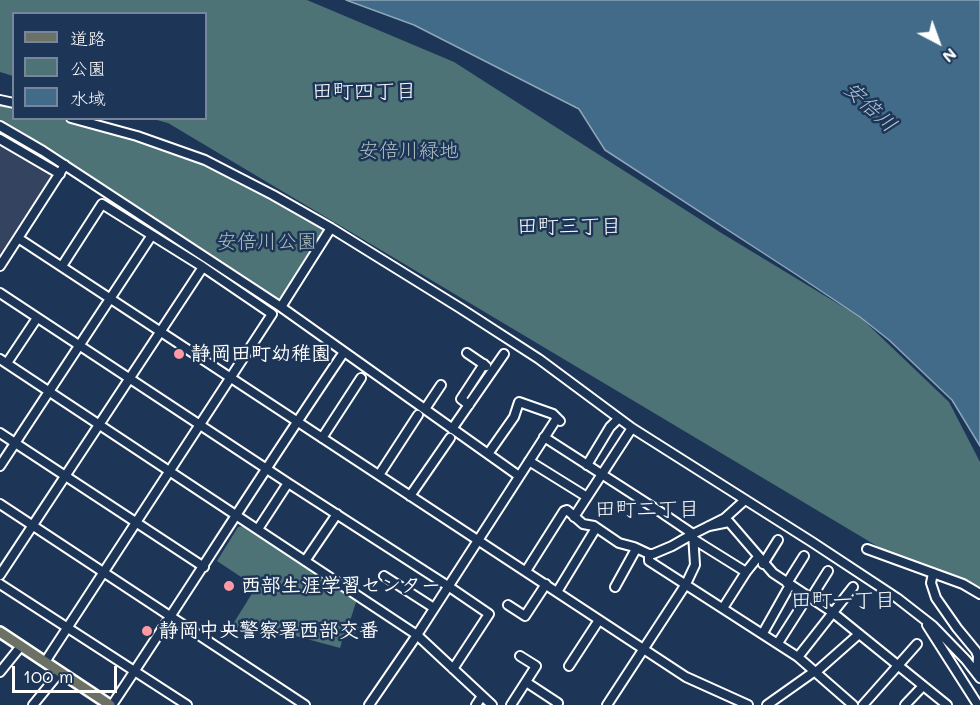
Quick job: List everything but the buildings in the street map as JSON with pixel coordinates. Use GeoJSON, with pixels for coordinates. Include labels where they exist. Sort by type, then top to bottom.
{"type":"FeatureCollection","features":[{"type":"Feature","properties":{"kind":"main road"},"geometry":{"type":"LineString","coordinates":[[0,632],[111,705]]}},
{"type":"Feature","properties":{"kind":"street"},"geometry":{"type":"LineString","coordinates":[[78,120],[136,136],[205,160],[331,228],[539,359],[618,419],[812,542],[922,616],[953,646],[978,676]]}},
{"type":"Feature","properties":{"kind":"street"},"geometry":{"type":"LineString","coordinates":[[0,126],[44,151],[281,307],[519,476]]}},
{"type":"Feature","properties":{"kind":"street"},"geometry":{"type":"LineString","coordinates":[[0,139],[60,174]]}},
{"type":"Feature","properties":{"kind":"street"},"geometry":{"type":"LineString","coordinates":[[0,266],[65,165]]}},
{"type":"Feature","properties":{"kind":"street"},"geometry":{"type":"LineString","coordinates":[[45,662],[272,314],[203,267],[102,204],[63,266]]}},
{"type":"Feature","properties":{"kind":"street"},"geometry":{"type":"LineString","coordinates":[[281,307],[331,228]]}},
{"type":"Feature","properties":{"kind":"street"},"geometry":{"type":"LineString","coordinates":[[0,466],[152,235]]}},
{"type":"Feature","properties":{"kind":"street"},"geometry":{"type":"LineString","coordinates":[[18,238],[686,677],[748,705]]}},
{"type":"Feature","properties":{"kind":"street"},"geometry":{"type":"LineString","coordinates":[[0,575],[203,267]]}},
{"type":"Feature","properties":{"kind":"street"},"geometry":{"type":"LineString","coordinates":[[0,294],[489,614],[453,669]]}},
{"type":"Feature","properties":{"kind":"street"},"geometry":{"type":"LineString","coordinates":[[37,318],[3,361],[417,635],[492,705]]}},
{"type":"Feature","properties":{"kind":"street"},"geometry":{"type":"LineString","coordinates":[[111,705],[344,352]]}},
{"type":"Feature","properties":{"kind":"street"},"geometry":{"type":"LineString","coordinates":[[467,353],[492,370]]}},
{"type":"Feature","properties":{"kind":"street"},"geometry":{"type":"LineString","coordinates":[[453,429],[504,354]]}},
{"type":"Feature","properties":{"kind":"street"},"geometry":{"type":"LineString","coordinates":[[469,405],[460,399],[483,364]]}},
{"type":"Feature","properties":{"kind":"street"},"geometry":{"type":"LineString","coordinates":[[322,438],[361,378]]}},
{"type":"Feature","properties":{"kind":"street"},"geometry":{"type":"LineString","coordinates":[[425,409],[441,385]]}},
{"type":"Feature","properties":{"kind":"street"},"geometry":{"type":"LineString","coordinates":[[369,705],[417,635],[544,437],[559,420],[553,414],[519,402],[514,417],[488,454]]}},
{"type":"Feature","properties":{"kind":"street"},"geometry":{"type":"LineString","coordinates":[[379,475],[418,415]]}},
{"type":"Feature","properties":{"kind":"street"},"geometry":{"type":"LineString","coordinates":[[588,465],[610,427],[618,419]]}},
{"type":"Feature","properties":{"kind":"street"},"geometry":{"type":"LineString","coordinates":[[574,517],[632,428]]}},
{"type":"Feature","properties":{"kind":"street"},"geometry":{"type":"LineString","coordinates":[[0,433],[204,567]]}},
{"type":"Feature","properties":{"kind":"street"},"geometry":{"type":"LineString","coordinates":[[544,437],[746,572]]}},
{"type":"Feature","properties":{"kind":"street"},"geometry":{"type":"LineString","coordinates":[[410,496],[450,438]]}},
{"type":"Feature","properties":{"kind":"street"},"geometry":{"type":"LineString","coordinates":[[529,461],[587,497]]}},
{"type":"Feature","properties":{"kind":"street"},"geometry":{"type":"LineString","coordinates":[[258,530],[288,483]]}},
{"type":"Feature","properties":{"kind":"street"},"geometry":{"type":"LineString","coordinates":[[526,571],[564,511],[567,510],[583,524],[596,528],[619,543],[653,554],[693,537],[709,525],[725,518],[745,500]]}},
{"type":"Feature","properties":{"kind":"street"},"geometry":{"type":"LineString","coordinates":[[0,504],[305,705]]}},
{"type":"Feature","properties":{"kind":"street"},"geometry":{"type":"LineString","coordinates":[[305,561],[337,514]]}},
{"type":"Feature","properties":{"kind":"street"},"geometry":{"type":"LineString","coordinates":[[709,525],[729,522],[772,573],[832,612],[947,705]]}},
{"type":"Feature","properties":{"kind":"street"},"geometry":{"type":"LineString","coordinates":[[557,592],[596,528]]}},
{"type":"Feature","properties":{"kind":"street"},"geometry":{"type":"LineString","coordinates":[[607,705],[686,584],[695,565],[693,537]]}},
{"type":"Feature","properties":{"kind":"street"},"geometry":{"type":"LineString","coordinates":[[723,608],[746,572],[760,561],[778,540]]}},
{"type":"Feature","properties":{"kind":"street"},"geometry":{"type":"LineString","coordinates":[[615,587],[636,549]]}},
{"type":"Feature","properties":{"kind":"street"},"geometry":{"type":"LineString","coordinates":[[867,549],[963,584],[980,594]]}},
{"type":"Feature","properties":{"kind":"street"},"geometry":{"type":"LineString","coordinates":[[649,554],[649,561],[798,657],[854,705]]}},
{"type":"Feature","properties":{"kind":"street"},"geometry":{"type":"LineString","coordinates":[[763,633],[804,556]]}},
{"type":"Feature","properties":{"kind":"street"},"geometry":{"type":"LineString","coordinates":[[778,644],[828,571]]}},
{"type":"Feature","properties":{"kind":"street"},"geometry":{"type":"LineString","coordinates":[[933,573],[931,583],[936,598],[976,651],[978,676]]}},
{"type":"Feature","properties":{"kind":"street"},"geometry":{"type":"LineString","coordinates":[[384,576],[434,608]]}},
{"type":"Feature","properties":{"kind":"street"},"geometry":{"type":"LineString","coordinates":[[0,584],[187,705]]}},
{"type":"Feature","properties":{"kind":"street"},"geometry":{"type":"LineString","coordinates":[[508,605],[525,616],[546,584]]}},
{"type":"Feature","properties":{"kind":"street"},"geometry":{"type":"LineString","coordinates":[[798,657],[853,587]]}},
{"type":"Feature","properties":{"kind":"street"},"geometry":{"type":"LineString","coordinates":[[922,616],[975,704]]}},
{"type":"Feature","properties":{"kind":"street"},"geometry":{"type":"LineString","coordinates":[[569,666],[599,620]]}},
{"type":"Feature","properties":{"kind":"street"},"geometry":{"type":"LineString","coordinates":[[767,705],[815,671],[859,634]]}},
{"type":"Feature","properties":{"kind":"street"},"geometry":{"type":"LineString","coordinates":[[863,705],[917,644]]}},
{"type":"Feature","properties":{"kind":"street"},"geometry":{"type":"LineString","coordinates":[[0,672],[21,646]]}},
{"type":"Feature","properties":{"kind":"street"},"geometry":{"type":"LineString","coordinates":[[512,705],[536,666],[520,656]]}},
{"type":"Feature","properties":{"kind":"street"},"geometry":{"type":"LineString","coordinates":[[33,705],[60,672]]}},
{"type":"Feature","properties":{"kind":"street"},"geometry":{"type":"LineString","coordinates":[[526,682],[558,703],[557,705]]}},
{"type":"Feature","properties":{"kind":"street"},"geometry":{"type":"LineString","coordinates":[[905,705],[924,686]]}},
{"type":"Feature","properties":{"kind":"street"},"geometry":{"type":"LineString","coordinates":[[476,705],[482,696]]}},
{"type":"Feature","properties":{"kind":"shaded area"},"geometry":{"type":"Polygon","coordinates":[[[0,142],[54,171],[55,176],[0,260],[0,142]]]}},
{"type":"Feature","properties":{"kind":"green space","name":"安倍川緑地"},"geometry":{"type":"Polygon","coordinates":[[[0,0],[307,0],[454,62],[723,234],[860,317],[949,402],[980,462],[980,592],[936,570],[892,555],[168,123],[157,120],[207,120],[207,12],[12,12],[12,76],[0,72],[0,0]]]}},
{"type":"Feature","properties":{"kind":"green space","name":"安倍川公園"},"geometry":{"type":"Polygon","coordinates":[[[0,102],[12,106],[12,120],[64,120],[128,137],[182,155],[280,202],[328,229],[283,300],[277,299],[0,123],[0,102]]]}},
{"type":"Feature","properties":{"kind":"green space"},"geometry":{"type":"Polygon","coordinates":[[[245,526],[357,599],[350,621],[359,627],[352,639],[344,635],[340,648],[270,629],[230,629],[256,587],[217,561],[238,527],[245,526]]]}},
{"type":"Feature","properties":{"kind":"water","name":"安倍川"},"geometry":{"type":"Polygon","coordinates":[[[346,0],[980,0],[980,446],[952,400],[889,340],[860,317],[605,150],[579,109],[414,25],[346,0]]]}},
{"type":"Feature","properties":{"kind":"place","name":"静岡田町幼稚園"},"geometry":{"type":"Point","coordinates":[179,354]}},
{"type":"Feature","properties":{"kind":"place","name":"西部生涯学習センター"},"geometry":{"type":"Point","coordinates":[229,586]}},
{"type":"Feature","properties":{"kind":"place","name":"静岡中央警察署西部交番"},"geometry":{"type":"Point","coordinates":[147,631]}},
{"type":"Feature","properties":{"kind":"district","name":"田町四丁目"},"geometry":{"type":"Point","coordinates":[364,92]}},
{"type":"Feature","properties":{"kind":"district","name":"田町三丁目"},"geometry":{"type":"Point","coordinates":[569,227]}},
{"type":"Feature","properties":{"kind":"district","name":"田町二丁目"},"geometry":{"type":"Point","coordinates":[647,510]}},
{"type":"Feature","properties":{"kind":"district","name":"田町一丁目"},"geometry":{"type":"Point","coordinates":[843,601]}}]}
